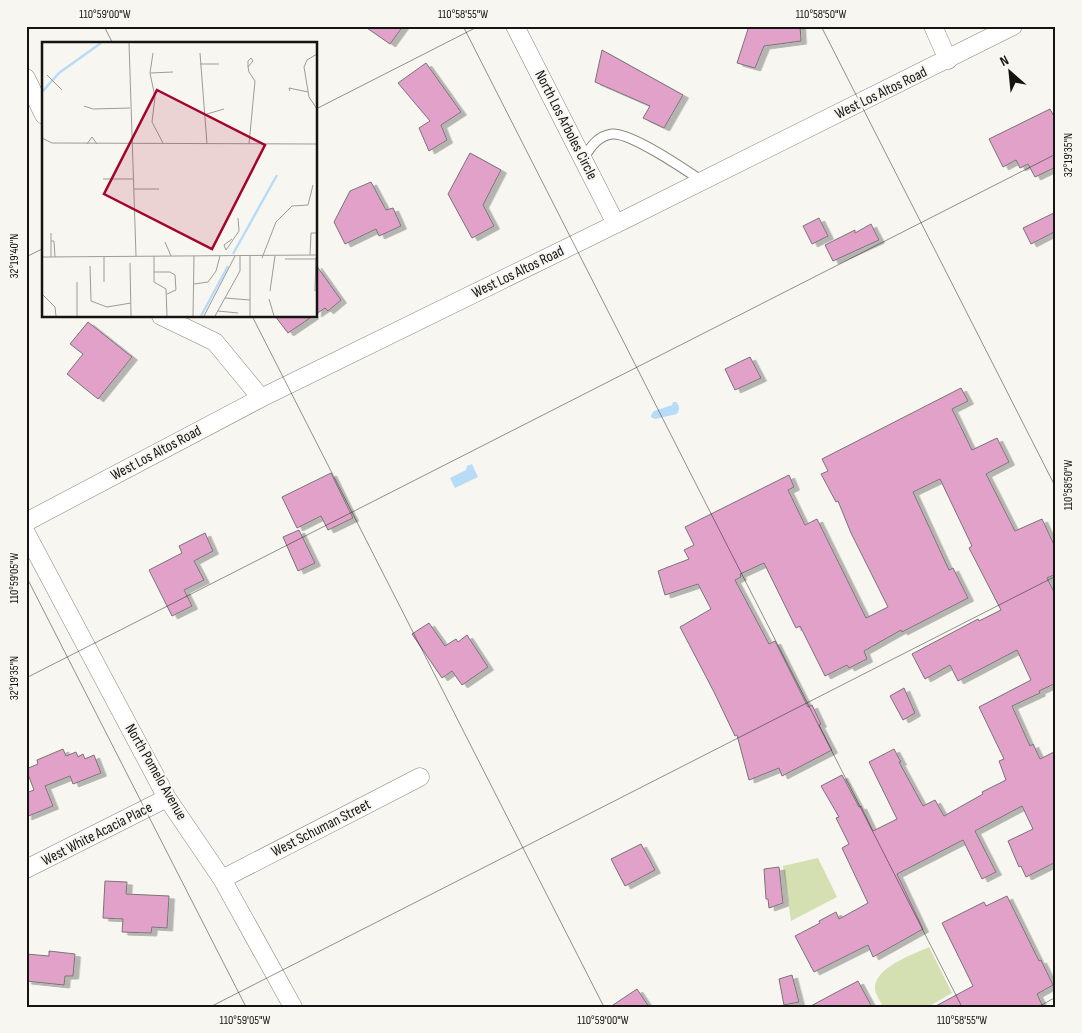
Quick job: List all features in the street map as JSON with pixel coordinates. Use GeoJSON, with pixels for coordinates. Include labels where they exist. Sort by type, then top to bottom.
{"type":"FeatureCollection","features":[{"type":"Feature","properties":{"kind":"street","name":"North Los Arboles Circle"},"geometry":{"type":"LineString","coordinates":[[515,26],[616,224]]}},
{"type":"Feature","properties":{"kind":"street"},"geometry":{"type":"LineString","coordinates":[[933,26],[948,60]]}},
{"type":"Feature","properties":{"kind":"street","name":"West Los Altos Road"},"geometry":{"type":"LineString","coordinates":[[26,522],[261,398],[948,60],[1013,26]]}},
{"type":"Feature","properties":{"kind":"street"},"geometry":{"type":"LineString","coordinates":[[26,78],[42,111]]}},
{"type":"Feature","properties":{"kind":"street"},"geometry":{"type":"LineString","coordinates":[[165,318],[215,342],[261,398]]}},
{"type":"Feature","properties":{"kind":"street","name":"North Pomelo Avenue"},"geometry":{"type":"LineString","coordinates":[[26,533],[167,798],[222,879],[293,1007]]}},
{"type":"Feature","properties":{"kind":"street","name":"West Schuman Street"},"geometry":{"type":"LineString","coordinates":[[222,879],[420,777]]}},
{"type":"Feature","properties":{"kind":"street","name":"West White Acacia Place"},"geometry":{"type":"LineString","coordinates":[[26,870],[167,798]]}},
{"type":"Feature","properties":{"kind":"lane"},"geometry":{"type":"LineString","coordinates":[[583,159],[595,141],[613,134],[628,138],[668,158],[702,181]]}},
{"type":"Feature","properties":{"kind":"green space"},"geometry":{"type":"Polygon","coordinates":[[[818,858],[837,897],[791,921],[783,866],[818,858]]]}},
{"type":"Feature","properties":{"kind":"green space"},"geometry":{"type":"Polygon","coordinates":[[[929,947],[952,993],[928,1007],[883,1007],[875,989],[876,981],[880,975],[887,968],[929,947]]]}},
{"type":"Feature","properties":{"kind":"water"},"geometry":{"type":"Polygon","coordinates":[[[673,402],[676,402],[679,406],[677,414],[655,419],[651,417],[654,411],[672,405],[673,402]]]}},
{"type":"Feature","properties":{"kind":"water"},"geometry":{"type":"Polygon","coordinates":[[[472,464],[478,477],[455,488],[450,478],[466,470],[467,466],[472,464]]]}},
{"type":"Feature","properties":{"kind":"building"},"geometry":{"type":"Polygon","coordinates":[[[364,26],[403,26],[390,44],[364,26]]]}},
{"type":"Feature","properties":{"kind":"building"},"geometry":{"type":"Polygon","coordinates":[[[749,26],[800,26],[801,41],[764,46],[755,68],[737,63],[749,26]]]}},
{"type":"Feature","properties":{"kind":"building"},"geometry":{"type":"Polygon","coordinates":[[[602,50],[683,95],[664,128],[643,118],[650,106],[595,82],[602,50]]]}},
{"type":"Feature","properties":{"kind":"building"},"geometry":{"type":"Polygon","coordinates":[[[426,63],[461,112],[441,125],[447,140],[429,151],[419,128],[430,121],[398,83],[426,63]]]}},
{"type":"Feature","properties":{"kind":"building"},"geometry":{"type":"Polygon","coordinates":[[[1050,109],[1056,120],[1056,167],[1035,177],[1028,164],[1020,168],[1016,160],[1003,167],[989,139],[1050,109]]]}},
{"type":"Feature","properties":{"kind":"building"},"geometry":{"type":"Polygon","coordinates":[[[470,153],[501,170],[483,205],[494,226],[472,238],[448,194],[470,153]]]}},
{"type":"Feature","properties":{"kind":"building"},"geometry":{"type":"Polygon","coordinates":[[[371,182],[386,210],[393,208],[401,226],[379,236],[376,229],[345,244],[334,222],[350,191],[371,182]]]}},
{"type":"Feature","properties":{"kind":"building"},"geometry":{"type":"Polygon","coordinates":[[[1056,212],[1056,231],[1031,244],[1023,228],[1056,212]]]}},
{"type":"Feature","properties":{"kind":"building"},"geometry":{"type":"Polygon","coordinates":[[[819,218],[828,236],[812,244],[803,226],[819,218]]]}},
{"type":"Feature","properties":{"kind":"building"},"geometry":{"type":"Polygon","coordinates":[[[871,224],[879,240],[833,261],[825,245],[855,230],[855,233],[871,224]]]}},
{"type":"Feature","properties":{"kind":"building"},"geometry":{"type":"Polygon","coordinates":[[[318,268],[341,300],[328,311],[325,308],[318,313],[318,268]]]}},
{"type":"Feature","properties":{"kind":"building"},"geometry":{"type":"Polygon","coordinates":[[[277,318],[310,318],[288,333],[277,318]]]}},
{"type":"Feature","properties":{"kind":"building"},"geometry":{"type":"Polygon","coordinates":[[[88,322],[132,357],[98,399],[67,374],[83,354],[70,344],[88,322]]]}},
{"type":"Feature","properties":{"kind":"building"},"geometry":{"type":"Polygon","coordinates":[[[750,357],[761,378],[735,390],[725,369],[750,357]]]}},
{"type":"Feature","properties":{"kind":"building"},"geometry":{"type":"Polygon","coordinates":[[[961,388],[968,401],[952,409],[972,450],[997,438],[1009,462],[986,474],[1015,531],[1042,519],[1056,549],[1056,574],[1047,578],[1056,596],[1056,683],[1012,706],[1030,746],[1033,744],[1040,759],[1056,751],[1056,862],[1026,877],[1021,866],[1019,867],[1008,841],[1033,829],[1022,806],[975,831],[996,872],[982,879],[963,840],[897,874],[923,929],[873,957],[868,945],[814,972],[795,936],[836,912],[839,919],[868,903],[842,848],[849,844],[836,818],[839,817],[821,786],[842,775],[859,807],[861,806],[873,831],[897,819],[869,762],[894,749],[923,806],[935,800],[944,816],[983,794],[982,792],[1006,780],[999,761],[1004,759],[979,707],[1031,680],[1017,650],[958,681],[950,665],[925,679],[912,654],[978,619],[979,621],[1001,610],[969,548],[972,546],[940,479],[913,492],[949,570],[953,568],[968,598],[902,632],[901,630],[864,651],[867,659],[849,668],[847,665],[825,676],[800,626],[796,628],[764,563],[740,574],[741,577],[735,580],[769,644],[775,641],[808,707],[812,705],[821,724],[819,725],[832,750],[782,776],[779,768],[749,780],[737,735],[735,736],[680,627],[711,609],[698,584],[665,595],[658,571],[689,559],[684,550],[694,545],[685,527],[789,475],[794,487],[788,490],[805,525],[817,519],[866,618],[888,607],[851,533],[838,501],[836,502],[821,474],[828,471],[822,459],[961,388]]]}},
{"type":"Feature","properties":{"kind":"building"},"geometry":{"type":"Polygon","coordinates":[[[331,473],[353,518],[328,530],[321,516],[297,528],[282,497],[331,473]]]}},
{"type":"Feature","properties":{"kind":"building"},"geometry":{"type":"Polygon","coordinates":[[[299,530],[315,563],[298,571],[283,537],[299,530]]]}},
{"type":"Feature","properties":{"kind":"building"},"geometry":{"type":"Polygon","coordinates":[[[205,533],[213,551],[194,561],[204,580],[184,590],[192,606],[172,616],[149,570],[182,553],[179,546],[205,533]]]}},
{"type":"Feature","properties":{"kind":"building"},"geometry":{"type":"Polygon","coordinates":[[[429,623],[445,646],[456,639],[458,642],[467,635],[488,667],[462,685],[452,671],[442,678],[412,634],[429,623]]]}},
{"type":"Feature","properties":{"kind":"building"},"geometry":{"type":"Polygon","coordinates":[[[904,688],[915,713],[903,720],[890,696],[904,688]]]}},
{"type":"Feature","properties":{"kind":"building"},"geometry":{"type":"Polygon","coordinates":[[[63,749],[66,756],[76,752],[78,757],[83,754],[85,759],[94,755],[101,773],[73,784],[70,776],[45,786],[53,806],[26,817],[26,793],[34,790],[26,769],[38,764],[37,760],[63,749]]]}},
{"type":"Feature","properties":{"kind":"building"},"geometry":{"type":"Polygon","coordinates":[[[641,844],[655,870],[625,886],[611,859],[641,844]]]}},
{"type":"Feature","properties":{"kind":"building"},"geometry":{"type":"Polygon","coordinates":[[[779,867],[783,903],[769,908],[768,899],[766,899],[764,869],[779,867]]]}},
{"type":"Feature","properties":{"kind":"building"},"geometry":{"type":"Polygon","coordinates":[[[105,881],[127,882],[126,894],[169,896],[167,928],[152,927],[151,933],[122,932],[123,919],[103,918],[105,881]]]}},
{"type":"Feature","properties":{"kind":"building"},"geometry":{"type":"Polygon","coordinates":[[[1007,896],[1053,985],[1037,994],[1043,1007],[934,1007],[973,986],[942,923],[984,902],[986,906],[1007,896]]]}},
{"type":"Feature","properties":{"kind":"building"},"geometry":{"type":"Polygon","coordinates":[[[49,951],[75,954],[73,976],[65,976],[64,985],[26,981],[26,954],[49,956],[49,951]]]}},
{"type":"Feature","properties":{"kind":"building"},"geometry":{"type":"Polygon","coordinates":[[[792,975],[799,1002],[784,1005],[779,979],[792,975]]]}},
{"type":"Feature","properties":{"kind":"building"},"geometry":{"type":"Polygon","coordinates":[[[858,981],[872,1007],[809,1007],[835,993],[858,981]]]}},
{"type":"Feature","properties":{"kind":"building"},"geometry":{"type":"Polygon","coordinates":[[[637,989],[649,1007],[610,1007],[637,989]]]}}]}
